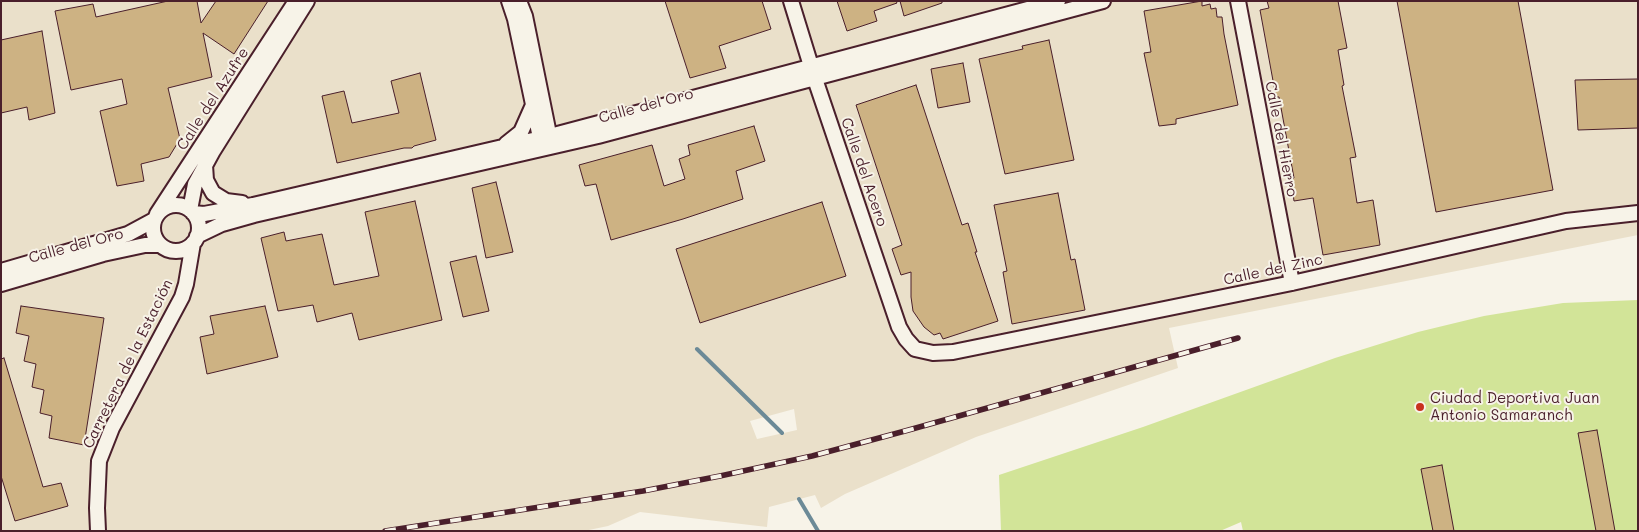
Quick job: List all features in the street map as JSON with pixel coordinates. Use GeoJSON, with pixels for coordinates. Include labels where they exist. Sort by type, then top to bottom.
{"type":"FeatureCollection","features":[{"type":"Feature","properties":{"kind":"street","name":"Calle del Azufre"},"geometry":{"type":"LineString","coordinates":[[156,217],[296,1]]}},
{"type":"Feature","properties":{"kind":"street","name":"Calle del Azufre"},"geometry":{"type":"LineString","coordinates":[[191,212],[195,184],[307,1]]}},
{"type":"Feature","properties":{"kind":"street"},"geometry":{"type":"LineString","coordinates":[[509,1],[515,19],[533,105],[546,143]]}},
{"type":"Feature","properties":{"kind":"street"},"geometry":{"type":"LineString","coordinates":[[520,1],[525,16],[546,143]]}},
{"type":"Feature","properties":{"kind":"street","name":"Calle del Acero"},"geometry":{"type":"LineString","coordinates":[[791,1],[813,73],[899,326],[906,340],[915,349]]}},
{"type":"Feature","properties":{"kind":"street","name":"Calle del Oro"},"geometry":{"type":"LineString","coordinates":[[813,73],[1058,1]]}},
{"type":"Feature","properties":{"kind":"street","name":"Calle del Oro"},"geometry":{"type":"LineString","coordinates":[[195,239],[222,224],[254,215],[546,143],[813,73],[1103,1]]}},
{"type":"Feature","properties":{"kind":"street","name":"Calle del Hierro"},"geometry":{"type":"LineString","coordinates":[[1238,1],[1292,283]]}},
{"type":"Feature","properties":{"kind":"street"},"geometry":{"type":"LineString","coordinates":[[501,148],[521,132],[533,105]]}},
{"type":"Feature","properties":{"kind":"street","name":"Calle del Oro"},"geometry":{"type":"LineString","coordinates":[[191,212],[204,214],[253,205],[501,148],[546,143]]}},
{"type":"Feature","properties":{"kind":"street"},"geometry":{"type":"LineString","coordinates":[[206,165],[206,180],[213,193],[226,201],[253,205]]}},
{"type":"Feature","properties":{"kind":"street"},"geometry":{"type":"LineString","coordinates":[[176,205],[191,212],[198,224],[195,239],[188,247],[176,251],[160,245],[153,234],[156,217],[163,209],[176,205]]}},
{"type":"Feature","properties":{"kind":"street","name":"Calle del Zinc"},"geometry":{"type":"LineString","coordinates":[[915,349],[933,353],[953,352],[1292,283],[1566,221],[1638,213]]}},
{"type":"Feature","properties":{"kind":"street","name":"Calle del Oro"},"geometry":{"type":"LineString","coordinates":[[1,271],[128,234],[156,217]]}},
{"type":"Feature","properties":{"kind":"street","name":"Carretera de la Estación"},"geometry":{"type":"LineString","coordinates":[[98,531],[99,461],[112,428],[182,297],[195,239]]}},
{"type":"Feature","properties":{"kind":"street","name":"Calle del Oro"},"geometry":{"type":"LineString","coordinates":[[1,284],[103,254],[145,245],[160,245]]}},
{"type":"Feature","properties":{"kind":"street","name":"Carretera de la Estación"},"geometry":{"type":"LineString","coordinates":[[176,251],[188,271]]}},
{"type":"Feature","properties":{"kind":"shaded area"},"geometry":{"type":"Polygon","coordinates":[[[1,1],[1638,1],[1638,235],[1169,328],[1178,368],[976,437],[845,494],[821,508],[815,495],[769,507],[767,527],[640,512],[608,526],[584,531],[1,531],[1,1]],[[794,409],[750,421],[757,439],[797,430],[794,409]]]}},
{"type":"Feature","properties":{"kind":"green space","name":"Ciudad Deportiva Juan Antonio Samaranch"},"geometry":{"type":"Polygon","coordinates":[[[1638,300],[1638,531],[1243,531],[1241,522],[1220,531],[1001,531],[999,475],[1143,427],[1335,358],[1418,332],[1484,316],[1563,303],[1638,300]]]}},
{"type":"Feature","properties":{"kind":"building"},"geometry":{"type":"Polygon","coordinates":[[[168,1],[197,1],[201,23],[216,1],[268,1],[234,54],[203,33],[212,77],[168,88],[180,139],[169,157],[141,164],[144,181],[117,186],[100,111],[127,104],[122,79],[71,90],[55,11],[93,4],[96,17],[168,1]]]}},
{"type":"Feature","properties":{"kind":"building"},"geometry":{"type":"Polygon","coordinates":[[[665,1],[762,1],[771,29],[719,46],[726,68],[690,78],[665,1]]]}},
{"type":"Feature","properties":{"kind":"building"},"geometry":{"type":"Polygon","coordinates":[[[837,1],[896,1],[897,3],[874,11],[877,21],[847,31],[837,1]]]}},
{"type":"Feature","properties":{"kind":"building"},"geometry":{"type":"Polygon","coordinates":[[[900,1],[942,1],[942,3],[904,16],[900,1]]]}},
{"type":"Feature","properties":{"kind":"building"},"geometry":{"type":"Polygon","coordinates":[[[1202,1],[1202,6],[1210,4],[1211,9],[1216,8],[1217,17],[1222,17],[1238,105],[1176,119],[1176,124],[1159,126],[1144,53],[1151,52],[1144,11],[1202,1]]]}},
{"type":"Feature","properties":{"kind":"building"},"geometry":{"type":"Polygon","coordinates":[[[1267,1],[1338,1],[1347,48],[1338,50],[1344,85],[1342,86],[1356,157],[1350,158],[1357,203],[1373,200],[1380,245],[1323,255],[1313,198],[1294,201],[1291,179],[1294,178],[1279,97],[1276,97],[1260,10],[1269,8],[1267,1]]]}},
{"type":"Feature","properties":{"kind":"building"},"geometry":{"type":"Polygon","coordinates":[[[1397,1],[1518,1],[1553,190],[1436,212],[1397,1]]]}},
{"type":"Feature","properties":{"kind":"building"},"geometry":{"type":"Polygon","coordinates":[[[42,31],[55,113],[29,120],[27,107],[1,113],[1,40],[42,31]]]}},
{"type":"Feature","properties":{"kind":"building"},"geometry":{"type":"Polygon","coordinates":[[[1049,40],[1074,160],[1005,174],[979,59],[1023,49],[1022,46],[1049,40]]]}},
{"type":"Feature","properties":{"kind":"building"},"geometry":{"type":"Polygon","coordinates":[[[963,63],[970,102],[938,108],[931,69],[963,63]]]}},
{"type":"Feature","properties":{"kind":"building"},"geometry":{"type":"Polygon","coordinates":[[[420,73],[436,140],[412,148],[404,148],[337,163],[322,96],[344,91],[352,123],[399,113],[391,81],[420,73]]]}},
{"type":"Feature","properties":{"kind":"building"},"geometry":{"type":"Polygon","coordinates":[[[1638,79],[1638,128],[1578,130],[1575,80],[1638,79]]]}},
{"type":"Feature","properties":{"kind":"building"},"geometry":{"type":"Polygon","coordinates":[[[916,85],[962,225],[968,223],[977,252],[975,252],[998,321],[943,339],[940,333],[934,335],[924,327],[913,311],[911,272],[901,275],[892,249],[902,245],[856,105],[916,85]]]}},
{"type":"Feature","properties":{"kind":"building"},"geometry":{"type":"Polygon","coordinates":[[[754,126],[765,161],[736,171],[743,199],[611,240],[596,184],[585,186],[579,165],[652,145],[664,186],[685,179],[679,159],[690,155],[688,145],[754,126]]]}},
{"type":"Feature","properties":{"kind":"building"},"geometry":{"type":"Polygon","coordinates":[[[496,182],[513,252],[486,258],[472,188],[496,182]]]}},
{"type":"Feature","properties":{"kind":"building"},"geometry":{"type":"Polygon","coordinates":[[[1058,193],[1071,260],[1075,259],[1085,310],[1012,324],[1003,272],[1007,271],[994,205],[1058,193]]]}},
{"type":"Feature","properties":{"kind":"building"},"geometry":{"type":"Polygon","coordinates":[[[415,201],[442,320],[359,340],[352,313],[317,322],[313,305],[278,311],[261,238],[284,232],[286,241],[322,234],[334,285],[379,276],[365,212],[415,201]]]}},
{"type":"Feature","properties":{"kind":"building"},"geometry":{"type":"Polygon","coordinates":[[[822,202],[846,276],[700,323],[676,249],[822,202]]]}},
{"type":"Feature","properties":{"kind":"building"},"geometry":{"type":"Polygon","coordinates":[[[476,256],[489,311],[463,317],[450,262],[476,256]]]}},
{"type":"Feature","properties":{"kind":"building"},"geometry":{"type":"Polygon","coordinates":[[[21,306],[104,318],[84,445],[49,438],[52,416],[40,413],[44,390],[32,387],[36,364],[24,361],[29,336],[16,333],[21,306]]]}},
{"type":"Feature","properties":{"kind":"building"},"geometry":{"type":"Polygon","coordinates":[[[265,306],[278,357],[207,374],[200,337],[214,334],[210,316],[265,306]]]}},
{"type":"Feature","properties":{"kind":"building"},"geometry":{"type":"Polygon","coordinates":[[[4,358],[43,487],[61,483],[68,506],[15,521],[1,476],[1,359],[4,358]]]}},
{"type":"Feature","properties":{"kind":"building"},"geometry":{"type":"Polygon","coordinates":[[[1597,430],[1615,531],[1596,531],[1578,433],[1597,430]]]}},
{"type":"Feature","properties":{"kind":"building"},"geometry":{"type":"Polygon","coordinates":[[[1442,465],[1454,531],[1433,531],[1421,469],[1442,465]]]}},
{"type":"Feature","properties":{"kind":"waterway"},"geometry":{"type":"LineString","coordinates":[[697,349],[782,433]]}},
{"type":"Feature","properties":{"kind":"waterway"},"geometry":{"type":"LineString","coordinates":[[799,499],[818,531]]}},
{"type":"Feature","properties":{"kind":"railway"},"geometry":{"type":"LineString","coordinates":[[385,531],[643,491],[812,456],[1238,338]]}},
{"type":"Feature","properties":{"kind":"place","name":"Ciudad Deportiva Juan Antonio Samaranch"},"geometry":{"type":"Point","coordinates":[1420,407]}}]}
